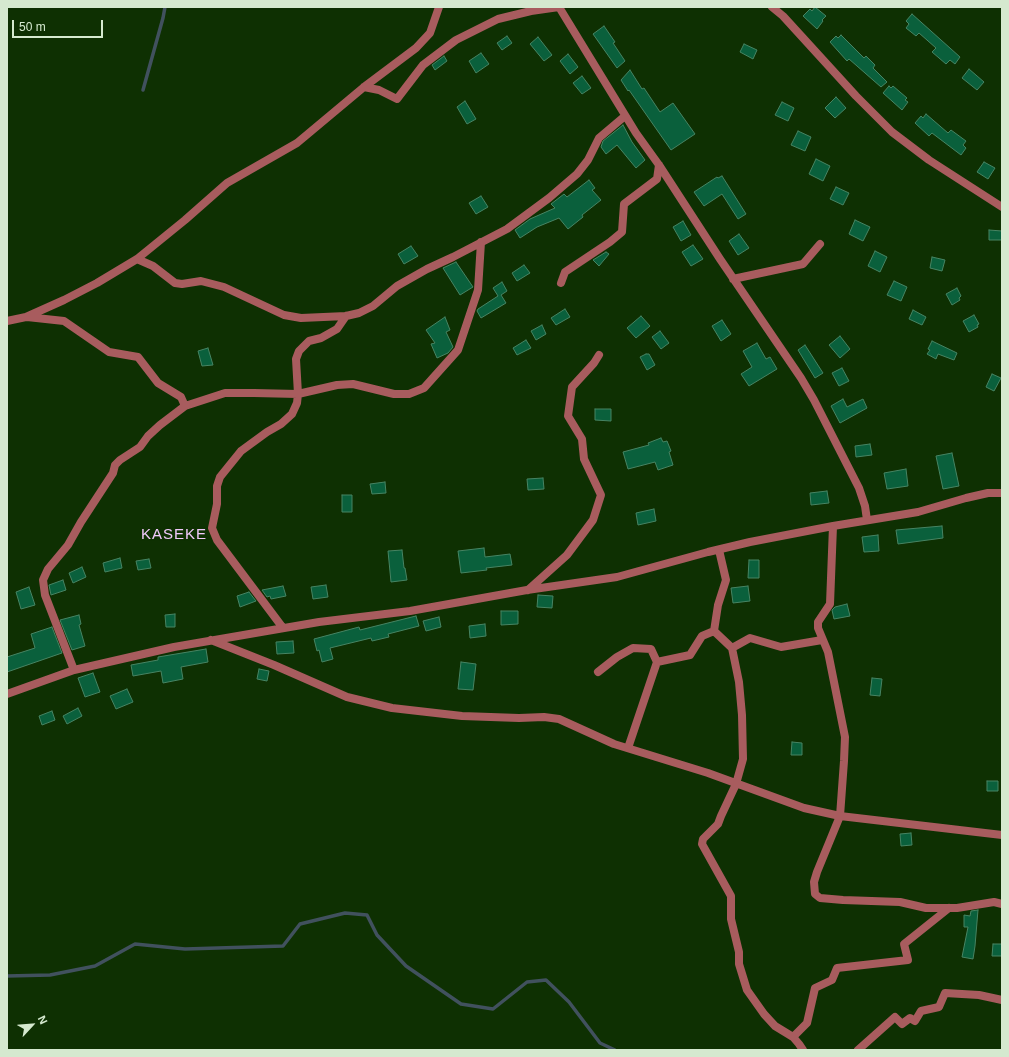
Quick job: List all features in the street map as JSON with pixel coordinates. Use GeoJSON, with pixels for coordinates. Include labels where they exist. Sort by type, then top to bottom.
{"type":"FeatureCollection","features":[{"type":"Feature","properties":{"kind":"street"},"geometry":{"type":"LineString","coordinates":[[7,321],[26,317],[97,283],[137,259],[227,183],[297,143],[364,87],[416,48],[430,33],[439,7]]}},
{"type":"Feature","properties":{"kind":"street"},"geometry":{"type":"LineString","coordinates":[[364,87],[379,90],[397,99],[423,66],[456,40],[498,19],[531,11],[559,7],[626,116],[733,279],[801,378],[814,400],[859,488],[865,506],[867,520]]}},
{"type":"Feature","properties":{"kind":"street"},"geometry":{"type":"LineString","coordinates":[[772,7],[783,16],[856,96],[892,132],[929,160],[1002,207]]}},
{"type":"Feature","properties":{"kind":"street"},"geometry":{"type":"LineString","coordinates":[[137,259],[153,266],[175,283],[182,284],[201,281],[224,287],[284,315],[301,318],[346,316],[359,313],[373,306],[397,286],[427,269],[507,229],[549,198],[577,174],[588,160],[599,138],[626,116]]}},
{"type":"Feature","properties":{"kind":"street"},"geometry":{"type":"LineString","coordinates":[[561,283],[565,272],[610,242],[622,232],[624,204],[657,179],[659,165]]}},
{"type":"Feature","properties":{"kind":"street"},"geometry":{"type":"LineString","coordinates":[[74,670],[45,595],[43,580],[48,569],[68,546],[81,522],[114,473],[115,465],[140,447],[148,436],[160,425],[185,406],[225,394],[254,392],[298,394],[337,385],[353,384],[394,394],[409,394],[424,388],[458,350],[478,290],[481,242]]}},
{"type":"Feature","properties":{"kind":"street"},"geometry":{"type":"LineString","coordinates":[[733,279],[804,264],[820,244]]}},
{"type":"Feature","properties":{"kind":"street"},"geometry":{"type":"LineString","coordinates":[[283,628],[217,540],[212,528],[218,504],[217,486],[220,477],[241,451],[266,432],[281,424],[292,414],[297,403],[298,394],[296,359],[299,351],[309,341],[321,338],[337,329],[346,316]]}},
{"type":"Feature","properties":{"kind":"street"},"geometry":{"type":"LineString","coordinates":[[26,317],[64,321],[109,352],[138,357],[158,383],[181,397],[185,406]]}},
{"type":"Feature","properties":{"kind":"street"},"geometry":{"type":"LineString","coordinates":[[527,590],[567,555],[593,520],[601,495],[584,459],[582,439],[568,416],[572,387],[594,363],[598,355]]}},
{"type":"Feature","properties":{"kind":"street"},"geometry":{"type":"LineString","coordinates":[[7,694],[74,670],[118,659],[211,640],[283,628],[410,611],[527,590],[617,577],[719,550],[833,526],[918,512],[988,493],[1002,493]]}},
{"type":"Feature","properties":{"kind":"street"},"geometry":{"type":"LineString","coordinates":[[833,526],[830,604],[818,622],[818,628],[828,652],[845,737],[840,816],[823,854],[817,872],[814,882],[815,894],[820,898],[900,902],[926,908],[957,908],[994,902],[1002,904]]}},
{"type":"Feature","properties":{"kind":"street"},"geometry":{"type":"LineString","coordinates":[[714,631],[718,604],[726,580],[719,550]]}},
{"type":"Feature","properties":{"kind":"street"},"geometry":{"type":"LineString","coordinates":[[714,631],[732,648],[739,682],[742,715],[743,759],[736,784],[718,824],[703,839],[702,844],[731,896],[731,919],[739,952],[739,964],[747,990],[764,1014],[775,1026],[793,1037],[802,1050]]}},
{"type":"Feature","properties":{"kind":"street"},"geometry":{"type":"LineString","coordinates":[[658,662],[690,655],[702,636],[714,631]]}},
{"type":"Feature","properties":{"kind":"street"},"geometry":{"type":"LineString","coordinates":[[732,648],[750,638],[781,647],[822,640]]}},
{"type":"Feature","properties":{"kind":"street"},"geometry":{"type":"LineString","coordinates":[[211,640],[348,697],[392,708],[455,715],[519,718],[544,717],[559,719],[614,744],[708,773],[804,808],[840,816],[1002,834]]}},
{"type":"Feature","properties":{"kind":"street"},"geometry":{"type":"LineString","coordinates":[[598,672],[617,657],[633,648],[651,648],[658,662],[628,748]]}},
{"type":"Feature","properties":{"kind":"street"},"geometry":{"type":"LineString","coordinates":[[793,1037],[807,1023],[814,988],[832,980],[837,968],[908,960],[904,944],[949,908]]}},
{"type":"Feature","properties":{"kind":"street"},"geometry":{"type":"LineString","coordinates":[[858,1050],[895,1017],[902,1024],[910,1018],[915,1021],[921,1011],[939,1007],[945,993],[979,995],[1002,1000]]}},
{"type":"Feature","properties":{"kind":"building"},"geometry":{"type":"Polygon","coordinates":[[[815,7],[826,16],[817,29],[803,16],[810,9],[812,11],[815,7]]]}},
{"type":"Feature","properties":{"kind":"building"},"geometry":{"type":"Polygon","coordinates":[[[912,14],[960,57],[955,64],[950,60],[946,64],[932,52],[936,48],[919,33],[916,36],[906,28],[909,24],[906,21],[912,14]]]}},
{"type":"Feature","properties":{"kind":"building"},"geometry":{"type":"Polygon","coordinates":[[[604,26],[615,42],[613,43],[625,61],[617,68],[593,34],[604,26]]]}},
{"type":"Feature","properties":{"kind":"building"},"geometry":{"type":"Polygon","coordinates":[[[841,35],[864,58],[866,56],[875,65],[873,68],[887,82],[881,87],[849,59],[847,61],[830,42],[836,36],[838,38],[841,35]]]}},
{"type":"Feature","properties":{"kind":"building"},"geometry":{"type":"Polygon","coordinates":[[[507,36],[512,43],[502,50],[497,43],[507,36]]]}},
{"type":"Feature","properties":{"kind":"building"},"geometry":{"type":"Polygon","coordinates":[[[538,37],[552,55],[544,61],[530,44],[538,37]]]}},
{"type":"Feature","properties":{"kind":"building"},"geometry":{"type":"Polygon","coordinates":[[[744,44],[757,50],[753,59],[740,52],[744,44]]]}},
{"type":"Feature","properties":{"kind":"building"},"geometry":{"type":"Polygon","coordinates":[[[481,53],[489,64],[476,73],[469,61],[481,53]]]}},
{"type":"Feature","properties":{"kind":"building"},"geometry":{"type":"Polygon","coordinates":[[[568,54],[578,67],[570,74],[560,61],[568,54]]]}},
{"type":"Feature","properties":{"kind":"building"},"geometry":{"type":"Polygon","coordinates":[[[444,56],[447,61],[435,70],[432,65],[444,56]]]}},
{"type":"Feature","properties":{"kind":"building"},"geometry":{"type":"Polygon","coordinates":[[[969,69],[984,82],[977,90],[962,78],[969,69]]]}},
{"type":"Feature","properties":{"kind":"building"},"geometry":{"type":"Polygon","coordinates":[[[630,70],[642,89],[644,88],[660,112],[673,103],[695,134],[671,150],[621,80],[630,70]]]}},
{"type":"Feature","properties":{"kind":"building"},"geometry":{"type":"Polygon","coordinates":[[[582,76],[591,88],[582,94],[573,83],[582,76]]]}},
{"type":"Feature","properties":{"kind":"building"},"geometry":{"type":"Polygon","coordinates":[[[889,86],[891,88],[893,86],[907,98],[905,100],[908,102],[902,110],[883,93],[889,86]]]}},
{"type":"Feature","properties":{"kind":"building"},"geometry":{"type":"Polygon","coordinates":[[[836,97],[846,108],[835,118],[825,108],[836,97]]]}},
{"type":"Feature","properties":{"kind":"building"},"geometry":{"type":"Polygon","coordinates":[[[465,101],[476,119],[467,124],[457,107],[465,101]]]}},
{"type":"Feature","properties":{"kind":"building"},"geometry":{"type":"Polygon","coordinates":[[[782,102],[794,108],[788,121],[775,115],[782,102]]]}},
{"type":"Feature","properties":{"kind":"building"},"geometry":{"type":"Polygon","coordinates":[[[926,114],[948,133],[951,130],[966,141],[963,145],[966,148],[961,155],[932,133],[929,136],[915,123],[921,116],[923,118],[926,114]]]}},
{"type":"Feature","properties":{"kind":"building"},"geometry":{"type":"Polygon","coordinates":[[[623,125],[632,142],[645,160],[636,168],[617,145],[606,154],[601,147],[603,141],[623,125]]]}},
{"type":"Feature","properties":{"kind":"building"},"geometry":{"type":"Polygon","coordinates":[[[798,131],[811,137],[805,151],[791,145],[798,131]]]}},
{"type":"Feature","properties":{"kind":"building"},"geometry":{"type":"Polygon","coordinates":[[[816,159],[830,166],[823,181],[809,174],[816,159]]]}},
{"type":"Feature","properties":{"kind":"building"},"geometry":{"type":"Polygon","coordinates":[[[984,162],[995,168],[988,179],[977,172],[984,162]]]}},
{"type":"Feature","properties":{"kind":"building"},"geometry":{"type":"Polygon","coordinates":[[[722,176],[746,214],[738,219],[722,194],[704,206],[694,192],[717,177],[722,176]]]}},
{"type":"Feature","properties":{"kind":"building"},"geometry":{"type":"Polygon","coordinates":[[[589,180],[595,188],[592,190],[601,200],[582,215],[583,217],[568,229],[559,218],[537,227],[520,238],[515,230],[530,219],[555,208],[551,204],[564,194],[567,197],[589,180]]]}},
{"type":"Feature","properties":{"kind":"building"},"geometry":{"type":"Polygon","coordinates":[[[836,187],[849,193],[843,205],[830,199],[836,187]]]}},
{"type":"Feature","properties":{"kind":"building"},"geometry":{"type":"Polygon","coordinates":[[[481,196],[488,207],[476,214],[469,203],[481,196]]]}},
{"type":"Feature","properties":{"kind":"building"},"geometry":{"type":"Polygon","coordinates":[[[855,220],[870,227],[863,241],[849,234],[855,220]]]}},
{"type":"Feature","properties":{"kind":"building"},"geometry":{"type":"Polygon","coordinates":[[[683,221],[691,235],[681,241],[673,227],[683,221]]]}},
{"type":"Feature","properties":{"kind":"building"},"geometry":{"type":"Polygon","coordinates":[[[989,230],[1002,231],[1002,240],[989,240],[989,230]]]}},
{"type":"Feature","properties":{"kind":"building"},"geometry":{"type":"Polygon","coordinates":[[[739,234],[749,248],[738,255],[729,241],[739,234]]]}},
{"type":"Feature","properties":{"kind":"building"},"geometry":{"type":"Polygon","coordinates":[[[693,245],[703,259],[691,266],[682,252],[693,245]]]}},
{"type":"Feature","properties":{"kind":"building"},"geometry":{"type":"Polygon","coordinates":[[[411,246],[418,256],[404,264],[398,254],[411,246]]]}},
{"type":"Feature","properties":{"kind":"building"},"geometry":{"type":"Polygon","coordinates":[[[875,251],[887,257],[880,272],[868,266],[875,251]]]}},
{"type":"Feature","properties":{"kind":"building"},"geometry":{"type":"Polygon","coordinates":[[[606,252],[609,254],[599,266],[593,260],[606,252]]]}},
{"type":"Feature","properties":{"kind":"building"},"geometry":{"type":"Polygon","coordinates":[[[932,257],[945,260],[942,271],[930,268],[932,257]]]}},
{"type":"Feature","properties":{"kind":"building"},"geometry":{"type":"Polygon","coordinates":[[[456,262],[473,287],[460,295],[443,268],[456,262]]]}},
{"type":"Feature","properties":{"kind":"building"},"geometry":{"type":"Polygon","coordinates":[[[524,265],[530,273],[517,281],[512,273],[524,265]]]}},
{"type":"Feature","properties":{"kind":"building"},"geometry":{"type":"Polygon","coordinates":[[[894,281],[907,287],[901,301],[887,295],[894,281]]]}},
{"type":"Feature","properties":{"kind":"building"},"geometry":{"type":"Polygon","coordinates":[[[502,282],[507,291],[501,295],[506,303],[481,318],[477,311],[478,309],[498,296],[493,288],[502,282]]]}},
{"type":"Feature","properties":{"kind":"building"},"geometry":{"type":"Polygon","coordinates":[[[957,288],[961,296],[959,298],[960,300],[952,305],[946,294],[957,288]]]}},
{"type":"Feature","properties":{"kind":"building"},"geometry":{"type":"Polygon","coordinates":[[[565,309],[570,317],[556,325],[551,318],[565,309]]]}},
{"type":"Feature","properties":{"kind":"building"},"geometry":{"type":"Polygon","coordinates":[[[913,310],[926,317],[922,325],[909,319],[913,310]]]}},
{"type":"Feature","properties":{"kind":"building"},"geometry":{"type":"Polygon","coordinates":[[[974,315],[979,324],[977,325],[978,327],[969,332],[963,321],[974,315]]]}},
{"type":"Feature","properties":{"kind":"building"},"geometry":{"type":"Polygon","coordinates":[[[641,316],[650,326],[636,338],[627,328],[641,316]]]}},
{"type":"Feature","properties":{"kind":"building"},"geometry":{"type":"Polygon","coordinates":[[[445,317],[450,330],[446,332],[453,347],[448,353],[437,358],[431,344],[435,343],[426,330],[445,317]]]}},
{"type":"Feature","properties":{"kind":"building"},"geometry":{"type":"Polygon","coordinates":[[[722,320],[731,334],[721,341],[712,326],[722,320]]]}},
{"type":"Feature","properties":{"kind":"building"},"geometry":{"type":"Polygon","coordinates":[[[542,325],[546,334],[536,340],[531,331],[542,325]]]}},
{"type":"Feature","properties":{"kind":"building"},"geometry":{"type":"Polygon","coordinates":[[[660,331],[669,343],[661,349],[652,337],[660,331]]]}},
{"type":"Feature","properties":{"kind":"building"},"geometry":{"type":"Polygon","coordinates":[[[840,336],[850,349],[840,358],[829,345],[840,336]]]}},
{"type":"Feature","properties":{"kind":"building"},"geometry":{"type":"Polygon","coordinates":[[[526,340],[531,348],[517,355],[513,348],[526,340]]]}},
{"type":"Feature","properties":{"kind":"building"},"geometry":{"type":"Polygon","coordinates":[[[932,341],[957,353],[954,360],[938,354],[936,359],[927,354],[930,350],[928,349],[932,341]]]}},
{"type":"Feature","properties":{"kind":"building"},"geometry":{"type":"Polygon","coordinates":[[[757,343],[766,359],[770,357],[777,369],[749,386],[741,374],[752,367],[743,351],[757,343]]]}},
{"type":"Feature","properties":{"kind":"building"},"geometry":{"type":"Polygon","coordinates":[[[805,345],[823,373],[815,378],[798,350],[805,345]]]}},
{"type":"Feature","properties":{"kind":"building"},"geometry":{"type":"Polygon","coordinates":[[[208,348],[213,365],[202,366],[198,351],[208,348]]]}},
{"type":"Feature","properties":{"kind":"building"},"geometry":{"type":"Polygon","coordinates":[[[649,354],[655,365],[647,370],[640,357],[649,354]]]}},
{"type":"Feature","properties":{"kind":"building"},"geometry":{"type":"Polygon","coordinates":[[[842,368],[849,381],[839,386],[832,373],[842,368]]]}},
{"type":"Feature","properties":{"kind":"building"},"geometry":{"type":"Polygon","coordinates":[[[992,374],[1001,378],[994,391],[986,387],[992,374]]]}},
{"type":"Feature","properties":{"kind":"building"},"geometry":{"type":"Polygon","coordinates":[[[843,399],[847,407],[863,399],[867,408],[840,423],[831,406],[843,399]]]}},
{"type":"Feature","properties":{"kind":"building"},"geometry":{"type":"Polygon","coordinates":[[[595,409],[611,409],[611,421],[595,420],[595,409]]]}},
{"type":"Feature","properties":{"kind":"building"},"geometry":{"type":"Polygon","coordinates":[[[661,438],[663,442],[667,441],[671,451],[669,452],[673,465],[658,470],[655,462],[628,469],[623,452],[649,445],[648,443],[661,438]]]}},
{"type":"Feature","properties":{"kind":"building"},"geometry":{"type":"Polygon","coordinates":[[[870,444],[872,455],[856,457],[855,446],[870,444]]]}},
{"type":"Feature","properties":{"kind":"building"},"geometry":{"type":"Polygon","coordinates":[[[952,453],[959,486],[943,489],[936,456],[952,453]]]}},
{"type":"Feature","properties":{"kind":"building"},"geometry":{"type":"Polygon","coordinates":[[[906,469],[908,486],[887,489],[884,473],[906,469]]]}},
{"type":"Feature","properties":{"kind":"building"},"geometry":{"type":"Polygon","coordinates":[[[543,478],[544,489],[528,490],[527,479],[543,478]]]}},
{"type":"Feature","properties":{"kind":"building"},"geometry":{"type":"Polygon","coordinates":[[[385,482],[386,493],[372,494],[370,484],[385,482]]]}},
{"type":"Feature","properties":{"kind":"building"},"geometry":{"type":"Polygon","coordinates":[[[827,491],[829,503],[811,505],[810,493],[827,491]]]}},
{"type":"Feature","properties":{"kind":"building"},"geometry":{"type":"Polygon","coordinates":[[[342,495],[352,495],[352,512],[342,512],[342,495]]]}},
{"type":"Feature","properties":{"kind":"building"},"geometry":{"type":"Polygon","coordinates":[[[654,509],[656,521],[638,525],[636,513],[654,509]]]}},
{"type":"Feature","properties":{"kind":"building"},"geometry":{"type":"Polygon","coordinates":[[[942,526],[943,538],[898,544],[896,530],[942,526]]]}},
{"type":"Feature","properties":{"kind":"building"},"geometry":{"type":"Polygon","coordinates":[[[878,535],[879,551],[864,552],[862,537],[878,535]]]}},
{"type":"Feature","properties":{"kind":"building"},"geometry":{"type":"Polygon","coordinates":[[[484,548],[485,557],[510,554],[512,565],[461,573],[458,551],[484,548]]]}},
{"type":"Feature","properties":{"kind":"building"},"geometry":{"type":"Polygon","coordinates":[[[402,550],[407,580],[391,582],[388,551],[402,550]]]}},
{"type":"Feature","properties":{"kind":"building"},"geometry":{"type":"Polygon","coordinates":[[[120,558],[122,568],[105,572],[103,563],[120,558]]]}},
{"type":"Feature","properties":{"kind":"building"},"geometry":{"type":"Polygon","coordinates":[[[149,559],[151,568],[138,570],[136,561],[149,559]]]}},
{"type":"Feature","properties":{"kind":"building"},"geometry":{"type":"Polygon","coordinates":[[[749,560],[759,560],[759,578],[748,578],[749,560]]]}},
{"type":"Feature","properties":{"kind":"building"},"geometry":{"type":"Polygon","coordinates":[[[82,567],[86,577],[73,583],[69,573],[82,567]]]}},
{"type":"Feature","properties":{"kind":"building"},"geometry":{"type":"Polygon","coordinates":[[[63,580],[66,590],[51,595],[49,585],[63,580]]]}},
{"type":"Feature","properties":{"kind":"building"},"geometry":{"type":"Polygon","coordinates":[[[326,585],[328,597],[313,599],[311,587],[326,585]]]}},
{"type":"Feature","properties":{"kind":"building"},"geometry":{"type":"Polygon","coordinates":[[[283,586],[286,596],[271,599],[270,596],[267,597],[262,590],[283,586]]]}},
{"type":"Feature","properties":{"kind":"building"},"geometry":{"type":"Polygon","coordinates":[[[748,586],[750,601],[733,603],[731,588],[748,586]]]}},
{"type":"Feature","properties":{"kind":"building"},"geometry":{"type":"Polygon","coordinates":[[[29,587],[35,605],[21,609],[16,592],[29,587]]]}},
{"type":"Feature","properties":{"kind":"building"},"geometry":{"type":"Polygon","coordinates":[[[249,592],[256,601],[240,607],[237,596],[249,592]]]}},
{"type":"Feature","properties":{"kind":"building"},"geometry":{"type":"Polygon","coordinates":[[[538,595],[553,596],[552,608],[537,607],[538,595]]]}},
{"type":"Feature","properties":{"kind":"building"},"geometry":{"type":"Polygon","coordinates":[[[847,604],[850,616],[834,619],[832,610],[835,607],[847,604]]]}},
{"type":"Feature","properties":{"kind":"building"},"geometry":{"type":"Polygon","coordinates":[[[501,611],[518,611],[518,624],[501,625],[501,611]]]}},
{"type":"Feature","properties":{"kind":"building"},"geometry":{"type":"Polygon","coordinates":[[[175,614],[175,627],[166,627],[165,615],[175,614]]]}},
{"type":"Feature","properties":{"kind":"building"},"geometry":{"type":"Polygon","coordinates":[[[79,615],[81,624],[79,625],[85,646],[72,650],[60,620],[79,615]]]}},
{"type":"Feature","properties":{"kind":"building"},"geometry":{"type":"Polygon","coordinates":[[[416,616],[419,626],[388,634],[389,637],[372,641],[371,638],[330,648],[333,659],[322,662],[319,650],[317,651],[314,639],[359,627],[360,630],[416,616]]]}},
{"type":"Feature","properties":{"kind":"building"},"geometry":{"type":"Polygon","coordinates":[[[439,617],[441,627],[426,631],[423,621],[439,617]]]}},
{"type":"Feature","properties":{"kind":"building"},"geometry":{"type":"Polygon","coordinates":[[[485,624],[486,636],[470,638],[469,626],[485,624]]]}},
{"type":"Feature","properties":{"kind":"building"},"geometry":{"type":"Polygon","coordinates":[[[52,627],[62,653],[7,672],[7,657],[35,648],[31,634],[52,627]]]}},
{"type":"Feature","properties":{"kind":"building"},"geometry":{"type":"Polygon","coordinates":[[[293,641],[294,653],[277,654],[276,642],[293,641]]]}},
{"type":"Feature","properties":{"kind":"building"},"geometry":{"type":"Polygon","coordinates":[[[206,649],[208,662],[181,667],[183,679],[163,683],[161,671],[133,676],[131,665],[158,660],[158,657],[206,649]]]}},
{"type":"Feature","properties":{"kind":"building"},"geometry":{"type":"Polygon","coordinates":[[[461,662],[476,664],[473,690],[458,689],[461,662]]]}},
{"type":"Feature","properties":{"kind":"building"},"geometry":{"type":"Polygon","coordinates":[[[259,669],[269,671],[267,681],[257,679],[259,669]]]}},
{"type":"Feature","properties":{"kind":"building"},"geometry":{"type":"Polygon","coordinates":[[[93,673],[100,692],[85,697],[78,678],[93,673]]]}},
{"type":"Feature","properties":{"kind":"building"},"geometry":{"type":"Polygon","coordinates":[[[872,678],[882,679],[880,696],[870,695],[872,678]]]}},
{"type":"Feature","properties":{"kind":"building"},"geometry":{"type":"Polygon","coordinates":[[[127,689],[133,702],[116,709],[110,696],[127,689]]]}},
{"type":"Feature","properties":{"kind":"building"},"geometry":{"type":"Polygon","coordinates":[[[78,708],[82,716],[67,724],[63,716],[78,708]]]}},
{"type":"Feature","properties":{"kind":"building"},"geometry":{"type":"Polygon","coordinates":[[[52,711],[55,720],[42,725],[39,716],[52,711]]]}},
{"type":"Feature","properties":{"kind":"building"},"geometry":{"type":"Polygon","coordinates":[[[792,742],[802,743],[802,755],[791,755],[792,742]]]}},
{"type":"Feature","properties":{"kind":"building"},"geometry":{"type":"Polygon","coordinates":[[[987,781],[998,781],[998,791],[987,791],[987,781]]]}},
{"type":"Feature","properties":{"kind":"building"},"geometry":{"type":"Polygon","coordinates":[[[911,833],[912,845],[901,846],[900,834],[911,833]]]}},
{"type":"Feature","properties":{"kind":"building"},"geometry":{"type":"Polygon","coordinates":[[[978,910],[973,959],[962,957],[968,927],[964,927],[964,915],[970,916],[971,911],[978,910]]]}},
{"type":"Feature","properties":{"kind":"building"},"geometry":{"type":"Polygon","coordinates":[[[993,944],[1002,944],[1002,956],[992,956],[993,944]]]}},
{"type":"Feature","properties":{"kind":"waterway"},"geometry":{"type":"LineString","coordinates":[[143,90],[165,7]]}},
{"type":"Feature","properties":{"kind":"waterway"},"geometry":{"type":"LineString","coordinates":[[7,976],[50,975],[95,966],[135,944],[185,949],[283,946],[300,924],[345,913],[367,915],[377,935],[406,966],[461,1004],[493,1009],[527,982],[546,980],[569,1002],[600,1043],[615,1050]]}},
{"type":"Feature","properties":{"kind":"district","name":"KASEKE"},"geometry":{"type":"Point","coordinates":[174,535]}}]}
